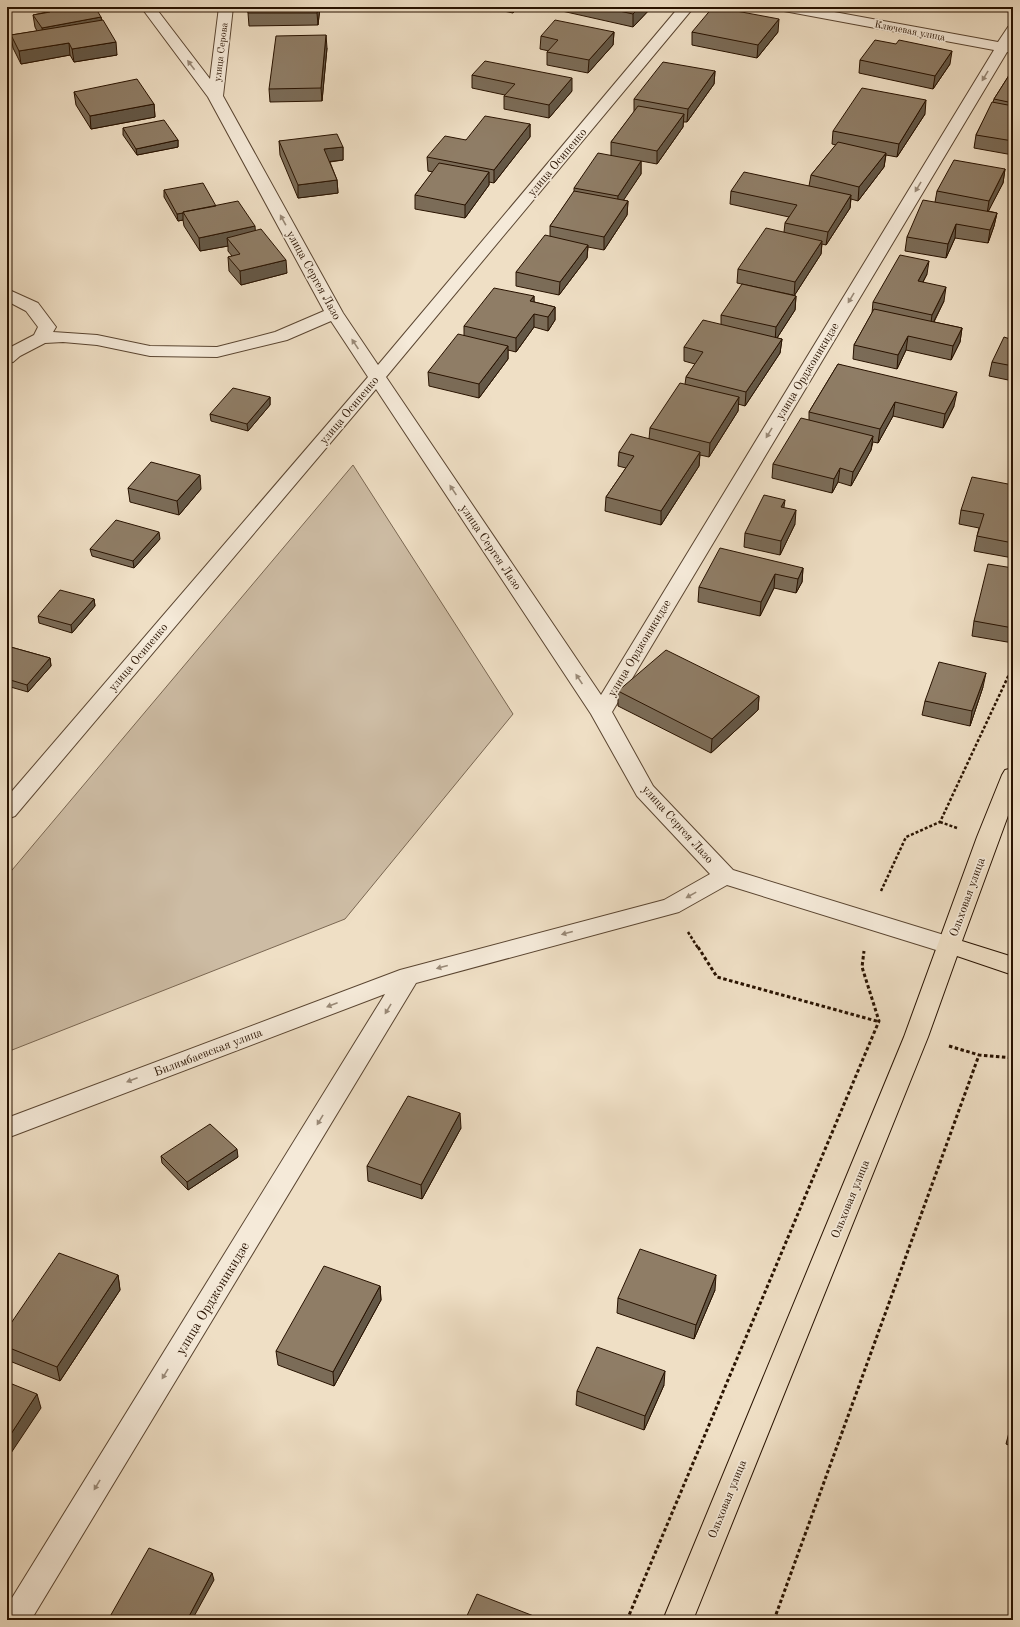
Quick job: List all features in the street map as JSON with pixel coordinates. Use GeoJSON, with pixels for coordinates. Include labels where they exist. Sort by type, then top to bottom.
{"type":"FeatureCollection","features":[{"type":"Feature","properties":{"kind":"main road","name":"Ольховая улица"},"geometry":{"type":"LineString","coordinates":[[678,1620],[916,1037],[1013,775]]}},
{"type":"Feature","properties":{"kind":"main road"},"geometry":{"type":"LineString","coordinates":[[949,945],[1013,966]]}},
{"type":"Feature","properties":{"kind":"street","name":"улица Сергея Лазо"},"geometry":{"type":"LineString","coordinates":[[148,7],[215,96],[334,313],[601,712],[645,791],[725,876],[949,945]]}},
{"type":"Feature","properties":{"kind":"street","name":"улица Серова"},"geometry":{"type":"LineString","coordinates":[[215,96],[226,7]]}},
{"type":"Feature","properties":{"kind":"street","name":"улица Осипенко"},"geometry":{"type":"LineString","coordinates":[[7,811],[377,377],[687,7]]}},
{"type":"Feature","properties":{"kind":"street","name":"Ключевая улица"},"geometry":{"type":"LineString","coordinates":[[784,7],[1008,48]]}},
{"type":"Feature","properties":{"kind":"street","name":"улица Орджоникидзе"},"geometry":{"type":"LineString","coordinates":[[601,712],[1008,48],[1013,30]]}},
{"type":"Feature","properties":{"kind":"street"},"geometry":{"type":"LineString","coordinates":[[7,294],[32,307],[44,322],[47,326],[41,338]]}},
{"type":"Feature","properties":{"kind":"street"},"geometry":{"type":"LineString","coordinates":[[7,358],[14,352],[41,338],[63,337],[97,340],[150,351],[217,352],[281,336],[334,313]]}},
{"type":"Feature","properties":{"kind":"street","name":"Билимбаевская улица"},"geometry":{"type":"LineString","coordinates":[[7,1128],[408,976],[671,906],[725,876]]}},
{"type":"Feature","properties":{"kind":"street","name":"улица Орджоникидзе"},"geometry":{"type":"LineString","coordinates":[[15,1620],[408,976]]}},
{"type":"Feature","properties":{"kind":"path"},"geometry":{"type":"LineString","coordinates":[[627,1620],[880,1021],[862,967],[868,920],[906,837],[940,822],[1013,666]]}},
{"type":"Feature","properties":{"kind":"path"},"geometry":{"type":"LineString","coordinates":[[671,906],[717,977],[880,1021],[916,1037],[979,1055],[1013,1058]]}},
{"type":"Feature","properties":{"kind":"path"},"geometry":{"type":"LineString","coordinates":[[774,1620],[979,1055]]}},
{"type":"Feature","properties":{"kind":"shaded area"},"geometry":{"type":"Polygon","coordinates":[[[353,465],[513,714],[345,919],[7,1052],[7,876],[353,465]]]}},
{"type":"Feature","properties":{"kind":"building"},"geometry":{"type":"Polygon","coordinates":[[[47,7],[95,7],[101,17],[42,28],[33,15],[50,12],[47,7]]]}},
{"type":"Feature","properties":{"kind":"building"},"geometry":{"type":"Polygon","coordinates":[[[248,7],[318,7],[317,13],[248,13],[248,7]]]}},
{"type":"Feature","properties":{"kind":"building"},"geometry":{"type":"Polygon","coordinates":[[[601,7],[640,7],[633,14],[601,7]]]}},
{"type":"Feature","properties":{"kind":"building"},"geometry":{"type":"Polygon","coordinates":[[[713,7],[779,19],[758,45],[692,32],[713,7]]]}},
{"type":"Feature","properties":{"kind":"building"},"geometry":{"type":"Polygon","coordinates":[[[103,20],[116,42],[72,49],[69,43],[19,51],[11,35],[103,20]]]}},
{"type":"Feature","properties":{"kind":"building"},"geometry":{"type":"Polygon","coordinates":[[[555,20],[614,32],[589,60],[547,52],[558,40],[541,36],[555,20]]]}},
{"type":"Feature","properties":{"kind":"building"},"geometry":{"type":"Polygon","coordinates":[[[326,35],[321,88],[269,89],[276,36],[326,35]]]}},
{"type":"Feature","properties":{"kind":"building"},"geometry":{"type":"Polygon","coordinates":[[[875,40],[896,44],[899,40],[952,51],[935,76],[860,60],[875,40]]]}},
{"type":"Feature","properties":{"kind":"building"},"geometry":{"type":"Polygon","coordinates":[[[485,61],[572,78],[549,105],[504,96],[515,84],[472,75],[485,61]]]}},
{"type":"Feature","properties":{"kind":"building"},"geometry":{"type":"Polygon","coordinates":[[[663,62],[715,71],[688,109],[634,99],[663,62]]]}},
{"type":"Feature","properties":{"kind":"building"},"geometry":{"type":"Polygon","coordinates":[[[1013,69],[1013,103],[994,99],[1013,69]]]}},
{"type":"Feature","properties":{"kind":"building"},"geometry":{"type":"Polygon","coordinates":[[[137,79],[154,104],[90,116],[74,92],[137,79]]]}},
{"type":"Feature","properties":{"kind":"building"},"geometry":{"type":"Polygon","coordinates":[[[862,88],[926,100],[899,144],[833,131],[862,88]]]}},
{"type":"Feature","properties":{"kind":"building"},"geometry":{"type":"Polygon","coordinates":[[[992,102],[1013,106],[1013,141],[976,135],[992,102]]]}},
{"type":"Feature","properties":{"kind":"building"},"geometry":{"type":"Polygon","coordinates":[[[638,106],[684,114],[657,151],[611,142],[638,106]]]}},
{"type":"Feature","properties":{"kind":"building"},"geometry":{"type":"Polygon","coordinates":[[[485,116],[530,124],[494,170],[427,157],[445,136],[466,140],[485,116]]]}},
{"type":"Feature","properties":{"kind":"building"},"geometry":{"type":"Polygon","coordinates":[[[164,120],[178,140],[136,149],[123,128],[164,120]]]}},
{"type":"Feature","properties":{"kind":"building"},"geometry":{"type":"Polygon","coordinates":[[[337,134],[343,147],[324,149],[337,180],[298,185],[279,141],[337,134]]]}},
{"type":"Feature","properties":{"kind":"building"},"geometry":{"type":"Polygon","coordinates":[[[838,142],[886,153],[859,187],[811,175],[838,142]]]}},
{"type":"Feature","properties":{"kind":"building"},"geometry":{"type":"Polygon","coordinates":[[[598,153],[641,161],[618,196],[574,188],[598,153]]]}},
{"type":"Feature","properties":{"kind":"building"},"geometry":{"type":"Polygon","coordinates":[[[954,160],[1005,169],[989,201],[937,191],[954,160]]]}},
{"type":"Feature","properties":{"kind":"building"},"geometry":{"type":"Polygon","coordinates":[[[439,163],[489,172],[465,205],[415,195],[439,163]]]}},
{"type":"Feature","properties":{"kind":"building"},"geometry":{"type":"Polygon","coordinates":[[[744,172],[851,195],[828,232],[785,223],[797,205],[731,191],[744,172]]]}},
{"type":"Feature","properties":{"kind":"building"},"geometry":{"type":"Polygon","coordinates":[[[203,183],[216,206],[177,214],[164,190],[203,183]]]}},
{"type":"Feature","properties":{"kind":"building"},"geometry":{"type":"Polygon","coordinates":[[[574,191],[628,201],[604,237],[550,226],[574,191]]]}},
{"type":"Feature","properties":{"kind":"building"},"geometry":{"type":"Polygon","coordinates":[[[923,200],[997,213],[990,230],[956,224],[948,244],[907,237],[923,200]]]}},
{"type":"Feature","properties":{"kind":"building"},"geometry":{"type":"Polygon","coordinates":[[[238,201],[255,226],[199,238],[183,212],[238,201]]]}},
{"type":"Feature","properties":{"kind":"building"},"geometry":{"type":"Polygon","coordinates":[[[766,228],[822,241],[795,282],[738,269],[766,228]]]}},
{"type":"Feature","properties":{"kind":"building"},"geometry":{"type":"Polygon","coordinates":[[[261,229],[286,260],[240,271],[228,257],[240,254],[227,238],[261,229]]]}},
{"type":"Feature","properties":{"kind":"building"},"geometry":{"type":"Polygon","coordinates":[[[545,235],[588,245],[560,282],[516,272],[545,235]]]}},
{"type":"Feature","properties":{"kind":"building"},"geometry":{"type":"Polygon","coordinates":[[[900,255],[929,261],[918,281],[946,287],[932,315],[873,302],[900,255]]]}},
{"type":"Feature","properties":{"kind":"building"},"geometry":{"type":"Polygon","coordinates":[[[742,284],[796,296],[776,327],[721,315],[742,284]]]}},
{"type":"Feature","properties":{"kind":"building"},"geometry":{"type":"Polygon","coordinates":[[[494,288],[534,296],[530,301],[555,307],[548,317],[534,314],[516,338],[464,326],[494,288]]]}},
{"type":"Feature","properties":{"kind":"building"},"geometry":{"type":"Polygon","coordinates":[[[874,309],[962,328],[953,346],[908,336],[898,355],[854,345],[874,309]]]}},
{"type":"Feature","properties":{"kind":"building"},"geometry":{"type":"Polygon","coordinates":[[[703,320],[782,339],[746,392],[686,377],[703,352],[684,347],[703,320]]]}},
{"type":"Feature","properties":{"kind":"building"},"geometry":{"type":"Polygon","coordinates":[[[458,334],[508,346],[479,384],[428,372],[458,334]]]}},
{"type":"Feature","properties":{"kind":"building"},"geometry":{"type":"Polygon","coordinates":[[[1004,337],[1013,340],[1013,366],[992,362],[1004,337]]]}},
{"type":"Feature","properties":{"kind":"building"},"geometry":{"type":"Polygon","coordinates":[[[838,364],[957,392],[945,414],[895,402],[880,429],[809,412],[838,364]]]}},
{"type":"Feature","properties":{"kind":"building"},"geometry":{"type":"Polygon","coordinates":[[[680,383],[739,397],[710,443],[650,428],[680,383]]]}},
{"type":"Feature","properties":{"kind":"building"},"geometry":{"type":"Polygon","coordinates":[[[233,388],[270,397],[247,424],[210,414],[233,388]]]}},
{"type":"Feature","properties":{"kind":"building"},"geometry":{"type":"Polygon","coordinates":[[[801,418],[873,436],[853,472],[840,468],[834,479],[773,464],[801,418]]]}},
{"type":"Feature","properties":{"kind":"building"},"geometry":{"type":"Polygon","coordinates":[[[631,434],[700,452],[661,511],[606,497],[634,456],[619,452],[631,434]]]}},
{"type":"Feature","properties":{"kind":"building"},"geometry":{"type":"Polygon","coordinates":[[[151,462],[200,475],[177,501],[128,488],[151,462]]]}},
{"type":"Feature","properties":{"kind":"building"},"geometry":{"type":"Polygon","coordinates":[[[972,477],[1013,485],[1013,543],[977,536],[984,514],[961,510],[972,477]]]}},
{"type":"Feature","properties":{"kind":"building"},"geometry":{"type":"Polygon","coordinates":[[[764,495],[785,500],[781,507],[796,510],[781,541],[745,533],[764,495]]]}},
{"type":"Feature","properties":{"kind":"building"},"geometry":{"type":"Polygon","coordinates":[[[116,520],[159,532],[133,561],[90,549],[116,520]]]}},
{"type":"Feature","properties":{"kind":"building"},"geometry":{"type":"Polygon","coordinates":[[[720,548],[803,568],[798,579],[775,574],[761,602],[699,587],[720,548]]]}},
{"type":"Feature","properties":{"kind":"building"},"geometry":{"type":"Polygon","coordinates":[[[988,564],[1013,568],[1013,628],[974,621],[988,564]]]}},
{"type":"Feature","properties":{"kind":"building"},"geometry":{"type":"Polygon","coordinates":[[[60,590],[94,599],[71,625],[38,616],[60,590]]]}},
{"type":"Feature","properties":{"kind":"building"},"geometry":{"type":"Polygon","coordinates":[[[7,646],[50,658],[27,685],[7,679],[7,646]]]}},
{"type":"Feature","properties":{"kind":"building"},"geometry":{"type":"Polygon","coordinates":[[[666,650],[759,696],[712,739],[618,691],[666,650]]]}},
{"type":"Feature","properties":{"kind":"building"},"geometry":{"type":"Polygon","coordinates":[[[939,662],[986,673],[972,711],[925,701],[939,662]]]}},
{"type":"Feature","properties":{"kind":"building"},"geometry":{"type":"Polygon","coordinates":[[[408,1096],[460,1113],[421,1185],[367,1166],[408,1096]]]}},
{"type":"Feature","properties":{"kind":"building"},"geometry":{"type":"Polygon","coordinates":[[[210,1124],[237,1149],[187,1182],[161,1156],[210,1124]]]}},
{"type":"Feature","properties":{"kind":"building"},"geometry":{"type":"Polygon","coordinates":[[[640,1249],[716,1275],[696,1325],[618,1298],[640,1249]]]}},
{"type":"Feature","properties":{"kind":"building"},"geometry":{"type":"Polygon","coordinates":[[[59,1253],[118,1275],[57,1367],[7,1347],[7,1329],[59,1253]]]}},
{"type":"Feature","properties":{"kind":"building"},"geometry":{"type":"Polygon","coordinates":[[[324,1266],[380,1286],[333,1372],[276,1351],[324,1266]]]}},
{"type":"Feature","properties":{"kind":"building"},"geometry":{"type":"Polygon","coordinates":[[[597,1347],[665,1371],[645,1416],[577,1391],[597,1347]]]}},
{"type":"Feature","properties":{"kind":"building"},"geometry":{"type":"Polygon","coordinates":[[[7,1382],[37,1394],[7,1440],[7,1382]]]}},
{"type":"Feature","properties":{"kind":"building"},"geometry":{"type":"Polygon","coordinates":[[[149,1548],[212,1573],[187,1620],[108,1620],[149,1548]]]}},
{"type":"Feature","properties":{"kind":"building"},"geometry":{"type":"Polygon","coordinates":[[[477,1594],[544,1620],[465,1620],[477,1594]]]}}]}
